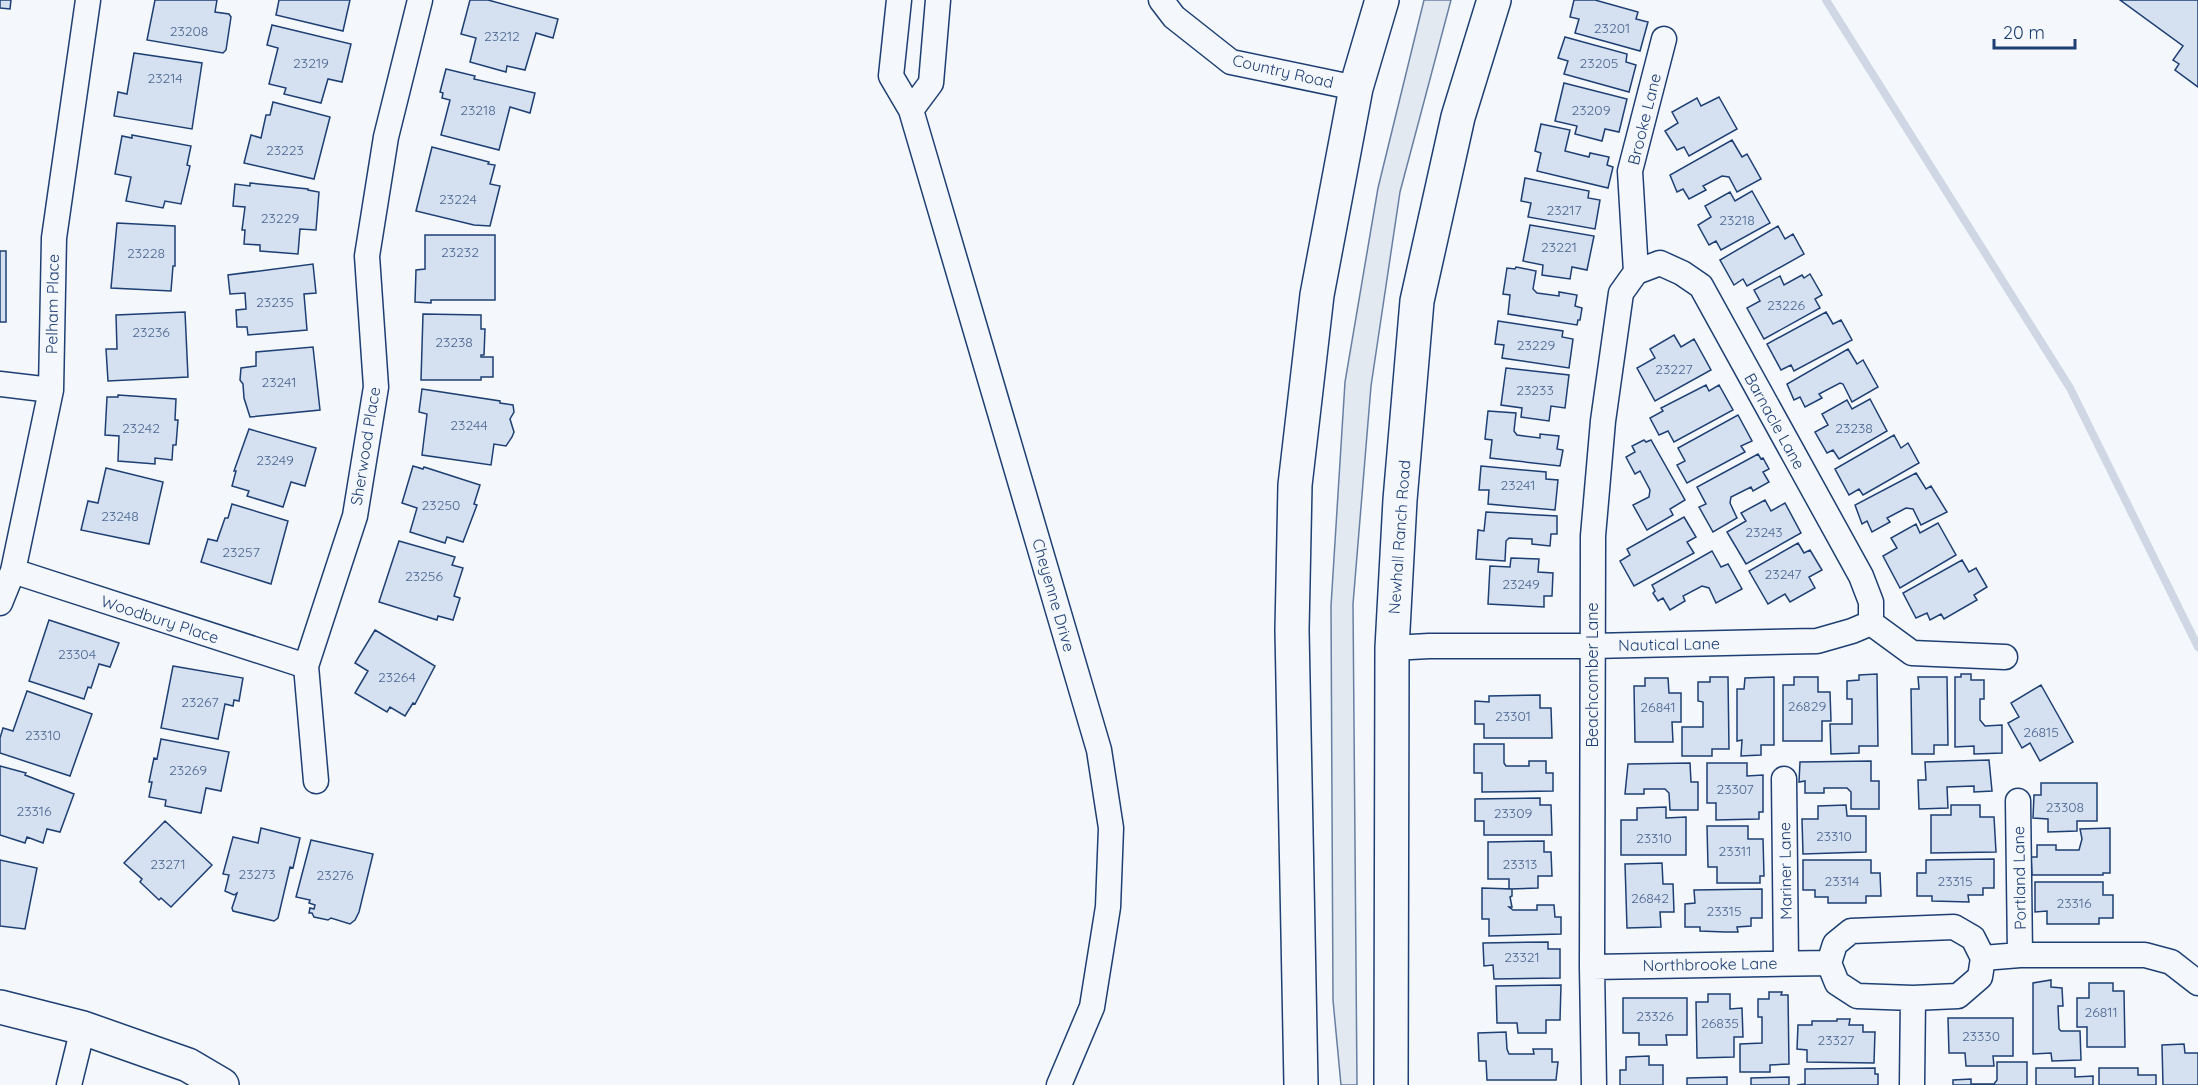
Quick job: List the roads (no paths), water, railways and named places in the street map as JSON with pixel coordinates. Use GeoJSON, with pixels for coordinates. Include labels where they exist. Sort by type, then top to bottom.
{"type":"FeatureCollection","features":[{"type":"Feature","properties":{"kind":"main road"},"geometry":{"type":"LineString","coordinates":[[1301,1085],[1292,630],[1294,485],[1317,295],[1356,88],[1382,0]]}},
{"type":"Feature","properties":{"kind":"main road","name":"Newhall Ranch Road"},"geometry":{"type":"LineString","coordinates":[[1391,1085],[1392,648],[1400,500],[1417,301],[1458,117],[1494,0]]}},
{"type":"Feature","properties":{"kind":"main road"},"geometry":{"type":"LineString","coordinates":[[0,1007],[83,1028],[188,1065],[222,1085]]}},
{"type":"Feature","properties":{"kind":"street","name":"Pelham Place"},"geometry":{"type":"LineString","coordinates":[[0,603],[13,571],[51,390],[54,238],[88,0]]}},
{"type":"Feature","properties":{"kind":"street","name":"Sherwood Place"},"geometry":{"type":"LineString","coordinates":[[316,781],[306,666],[355,516],[376,387],[366,256],[386,137],[420,0]]}},
{"type":"Feature","properties":{"kind":"street","name":"Cheyenne Drive"},"geometry":{"type":"LineString","coordinates":[[899,0],[891,76],[911,110],[1099,750],[1110,817],[1108,907],[1092,1007],[1059,1085]]}},
{"type":"Feature","properties":{"kind":"street"},"geometry":{"type":"LineString","coordinates":[[911,110],[931,83],[938,0]]}},
{"type":"Feature","properties":{"kind":"street","name":"Country Road"},"geometry":{"type":"LineString","coordinates":[[1161,0],[1173,17],[1230,62],[1356,88]]}},
{"type":"Feature","properties":{"kind":"street","name":"Brooke Lane"},"geometry":{"type":"LineString","coordinates":[[1636,272],[1630,171],[1664,39]]}},
{"type":"Feature","properties":{"kind":"street","name":"Barnacle Lane"},"geometry":{"type":"LineString","coordinates":[[1636,272],[1660,263],[1682,273],[1701,286],[1861,576],[1871,602],[1870,623]]}},
{"type":"Feature","properties":{"kind":"street","name":"Beachcomber Lane"},"geometry":{"type":"LineString","coordinates":[[1594,1085],[1593,536],[1603,421],[1621,292],[1636,272]]}},
{"type":"Feature","properties":{"kind":"street"},"geometry":{"type":"LineString","coordinates":[[0,384],[51,390]]}},
{"type":"Feature","properties":{"kind":"street","name":"Woodbury Place"},"geometry":{"type":"LineString","coordinates":[[13,571],[306,666]]}},
{"type":"Feature","properties":{"kind":"street"},"geometry":{"type":"LineString","coordinates":[[1870,623],[1911,653],[2005,657]]}},
{"type":"Feature","properties":{"kind":"street","name":"Nautical Lane"},"geometry":{"type":"LineString","coordinates":[[1392,648],[1817,641],[1870,623]]}},
{"type":"Feature","properties":{"kind":"street","name":"Mariner Lane"},"geometry":{"type":"LineString","coordinates":[[1784,779],[1786,963]]}},
{"type":"Feature","properties":{"kind":"street","name":"Portland Lane"},"geometry":{"type":"LineString","coordinates":[[2018,801],[2020,955]]}},
{"type":"Feature","properties":{"kind":"street"},"geometry":{"type":"LineString","coordinates":[[1954,927],[1972,938],[1983,958],[1980,977],[1958,996],[1913,998],[1857,996],[1837,983],[1828,963],[1836,944],[1851,931],[1954,927]]}},
{"type":"Feature","properties":{"kind":"street"},"geometry":{"type":"LineString","coordinates":[[1983,958],[2020,955],[2145,955],[2171,962],[2198,983]]}},
{"type":"Feature","properties":{"kind":"street","name":"Northbrooke Lane"},"geometry":{"type":"LineString","coordinates":[[1592,967],[1828,963]]}},
{"type":"Feature","properties":{"kind":"street"},"geometry":{"type":"LineString","coordinates":[[1912,1085],[1913,998]]}},
{"type":"Feature","properties":{"kind":"street"},"geometry":{"type":"LineString","coordinates":[[69,1085],[83,1028]]}},
{"type":"Feature","properties":{"kind":"waterway"},"geometry":{"type":"LineString","coordinates":[[1826,0],[2070,388],[2198,647]]}}]}
